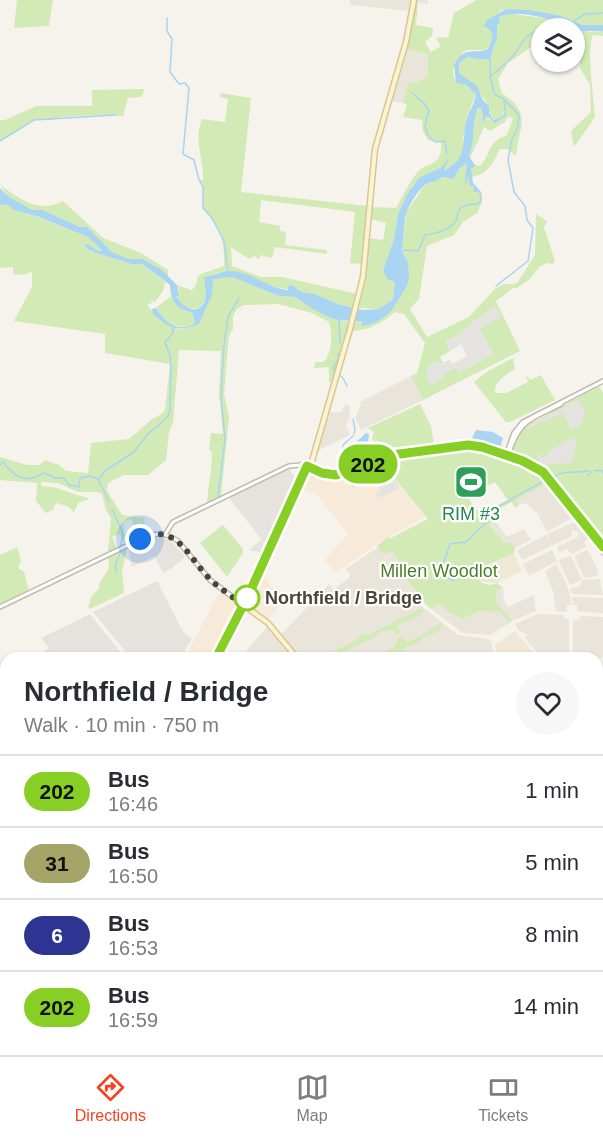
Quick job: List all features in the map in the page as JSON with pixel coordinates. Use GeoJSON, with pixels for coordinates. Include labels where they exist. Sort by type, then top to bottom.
{"type":"FeatureCollection","features":[{"type":"Feature","properties":{"kind":"main road"},"geometry":{"type":"LineString","coordinates":[[219,652],[312,459],[357,307],[363,277],[375,149],[404,51],[414,0]]}},
{"type":"Feature","properties":{"kind":"main road"},"geometry":{"type":"LineString","coordinates":[[308,468],[330,475],[341,474],[392,455],[468,445],[529,464],[546,476],[603,547]]}},
{"type":"Feature","properties":{"kind":"main road"},"geometry":{"type":"LineString","coordinates":[[301,465],[327,477],[355,475],[392,457],[438,448]]}},
{"type":"Feature","properties":{"kind":"main road"},"geometry":{"type":"LineString","coordinates":[[506,457],[531,467],[541,474],[603,552]]}},
{"type":"Feature","properties":{"kind":"main road"},"geometry":{"type":"LineString","coordinates":[[351,469],[355,475]]}},
{"type":"Feature","properties":{"kind":"main road"},"geometry":{"type":"LineString","coordinates":[[349,475],[351,469]]}},
{"type":"Feature","properties":{"kind":"main road"},"geometry":{"type":"LineString","coordinates":[[340,476],[349,478],[354,483]]}},
{"type":"Feature","properties":{"kind":"main road"},"geometry":{"type":"LineString","coordinates":[[242,604],[268,623],[292,652]]}},
{"type":"Feature","properties":{"kind":"main road"},"geometry":{"type":"LineString","coordinates":[[238,615],[249,609]]}},
{"type":"Feature","properties":{"kind":"street"},"geometry":{"type":"LineString","coordinates":[[506,457],[514,437],[524,424],[603,382]]}},
{"type":"Feature","properties":{"kind":"street"},"geometry":{"type":"LineString","coordinates":[[166,534],[173,522],[289,466],[301,465]]}},
{"type":"Feature","properties":{"kind":"street"},"geometry":{"type":"LineString","coordinates":[[0,606],[147,536],[166,534],[178,541],[211,581],[242,604]]}},
{"type":"Feature","properties":{"kind":"shaded area"},"geometry":{"type":"Polygon","coordinates":[[[350,0],[428,0],[428,4],[413,2],[411,11],[350,5],[350,0]]]}},
{"type":"Feature","properties":{"kind":"shaded area"},"geometry":{"type":"Polygon","coordinates":[[[406,49],[428,54],[428,76],[417,83],[408,82],[403,103],[391,101],[406,49]]]}},
{"type":"Feature","properties":{"kind":"shaded area"},"geometry":{"type":"Polygon","coordinates":[[[495,306],[502,317],[480,328],[493,354],[459,372],[456,367],[444,374],[445,377],[430,385],[426,376],[428,368],[433,363],[438,361],[441,365],[451,361],[452,364],[467,356],[461,344],[451,351],[446,341],[459,335],[495,306]]]}},
{"type":"Feature","properties":{"kind":"shaded area"},"geometry":{"type":"Polygon","coordinates":[[[411,376],[423,400],[361,430],[355,418],[361,405],[360,402],[411,376]]]}},
{"type":"Feature","properties":{"kind":"shaded area"},"geometry":{"type":"Polygon","coordinates":[[[578,400],[585,411],[581,426],[571,429],[563,413],[526,429],[525,427],[578,400]]]}},
{"type":"Feature","properties":{"kind":"shaded area"},"geometry":{"type":"Polygon","coordinates":[[[349,404],[350,416],[346,425],[350,435],[317,451],[327,414],[342,411],[345,405],[349,404]]]}},
{"type":"Feature","properties":{"kind":"shaded area"},"geometry":{"type":"Polygon","coordinates":[[[572,438],[577,440],[572,463],[548,464],[542,468],[537,454],[541,454],[542,458],[548,455],[549,451],[572,438]]]}},
{"type":"Feature","properties":{"kind":"shaded area"},"geometry":{"type":"Polygon","coordinates":[[[381,463],[426,517],[389,536],[336,573],[325,560],[348,534],[317,495],[302,489],[309,473],[331,479],[353,478],[381,463]]]}},
{"type":"Feature","properties":{"kind":"shaded area"},"geometry":{"type":"Polygon","coordinates":[[[378,467],[380,469],[384,467],[399,485],[398,489],[378,498],[376,494],[381,490],[376,480],[374,481],[371,471],[378,467]]]}},
{"type":"Feature","properties":{"kind":"shaded area"},"geometry":{"type":"Polygon","coordinates":[[[290,470],[298,483],[266,545],[229,498],[290,470]]]}},
{"type":"Feature","properties":{"kind":"shaded area"},"geometry":{"type":"Polygon","coordinates":[[[547,483],[574,517],[547,532],[537,513],[526,503],[518,506],[515,500],[547,483]]]}},
{"type":"Feature","properties":{"kind":"shaded area"},"geometry":{"type":"Polygon","coordinates":[[[272,514],[277,522],[268,542],[262,539],[250,523],[272,514]]]}},
{"type":"Feature","properties":{"kind":"shaded area"},"geometry":{"type":"Polygon","coordinates":[[[495,521],[506,536],[524,529],[531,540],[515,548],[511,542],[504,543],[489,523],[495,521]]]}},
{"type":"Feature","properties":{"kind":"shaded area"},"geometry":{"type":"Polygon","coordinates":[[[576,521],[583,528],[579,532],[584,529],[591,537],[584,541],[586,547],[572,554],[567,549],[559,553],[557,547],[578,537],[578,532],[572,530],[572,536],[522,560],[517,550],[546,535],[552,545],[547,534],[576,521]]]}},
{"type":"Feature","properties":{"kind":"shaded area"},"geometry":{"type":"Polygon","coordinates":[[[157,536],[170,540],[185,557],[163,573],[154,556],[132,567],[128,548],[148,537],[157,536]]]}},
{"type":"Feature","properties":{"kind":"shaded area"},"geometry":{"type":"Polygon","coordinates":[[[262,539],[265,548],[263,553],[249,550],[262,539]]]}},
{"type":"Feature","properties":{"kind":"shaded area"},"geometry":{"type":"Polygon","coordinates":[[[378,547],[382,554],[393,550],[414,592],[410,597],[458,635],[488,639],[494,652],[296,652],[281,635],[329,584],[334,589],[349,578],[350,574],[346,569],[378,547]]]}},
{"type":"Feature","properties":{"kind":"shaded area"},"geometry":{"type":"Polygon","coordinates":[[[552,550],[557,561],[529,576],[523,564],[552,550]]]}},
{"type":"Feature","properties":{"kind":"shaded area"},"geometry":{"type":"Polygon","coordinates":[[[587,550],[596,565],[598,576],[584,578],[574,556],[587,550]]]}},
{"type":"Feature","properties":{"kind":"shaded area"},"geometry":{"type":"Polygon","coordinates":[[[514,553],[522,571],[497,583],[482,582],[476,575],[477,571],[514,553]]]}},
{"type":"Feature","properties":{"kind":"shaded area"},"geometry":{"type":"Polygon","coordinates":[[[571,556],[582,580],[570,585],[559,561],[571,556]]]}},
{"type":"Feature","properties":{"kind":"shaded area"},"geometry":{"type":"Polygon","coordinates":[[[556,564],[570,595],[571,605],[567,605],[567,612],[556,611],[553,591],[545,571],[556,564]]]}},
{"type":"Feature","properties":{"kind":"shaded area"},"geometry":{"type":"Polygon","coordinates":[[[261,572],[283,602],[268,620],[247,603],[261,572]]]}},
{"type":"Feature","properties":{"kind":"shaded area"},"geometry":{"type":"Polygon","coordinates":[[[600,579],[603,595],[572,594],[570,588],[579,587],[583,580],[600,579]]]}},
{"type":"Feature","properties":{"kind":"shaded area"},"geometry":{"type":"Polygon","coordinates":[[[157,581],[181,628],[186,635],[192,638],[184,652],[126,652],[93,612],[157,581]]]}},
{"type":"Feature","properties":{"kind":"shaded area"},"geometry":{"type":"Polygon","coordinates":[[[496,589],[503,589],[504,600],[508,607],[534,595],[536,611],[512,621],[496,603],[496,589]]]}},
{"type":"Feature","properties":{"kind":"shaded area"},"geometry":{"type":"Polygon","coordinates":[[[221,592],[239,605],[216,652],[188,652],[221,592]]]}},
{"type":"Feature","properties":{"kind":"shaded area"},"geometry":{"type":"Polygon","coordinates":[[[572,597],[603,598],[603,613],[577,611],[577,605],[573,605],[572,597]]]}},
{"type":"Feature","properties":{"kind":"shaded area"},"geometry":{"type":"Polygon","coordinates":[[[438,603],[448,612],[462,619],[486,610],[500,612],[509,623],[490,635],[463,633],[431,609],[438,603]]]}},
{"type":"Feature","properties":{"kind":"shaded area"},"geometry":{"type":"Polygon","coordinates":[[[90,614],[120,652],[44,652],[49,648],[41,638],[90,614]]]}},
{"type":"Feature","properties":{"kind":"shaded area"},"geometry":{"type":"Polygon","coordinates":[[[538,614],[564,615],[564,619],[569,619],[569,652],[537,652],[524,637],[528,635],[518,630],[515,624],[538,614]]]}},
{"type":"Feature","properties":{"kind":"shaded area"},"geometry":{"type":"Polygon","coordinates":[[[580,616],[603,617],[603,652],[573,652],[573,620],[580,619],[580,616]]]}},
{"type":"Feature","properties":{"kind":"shaded area"},"geometry":{"type":"Polygon","coordinates":[[[267,627],[288,652],[245,652],[267,627]]]}},
{"type":"Feature","properties":{"kind":"shaded area"},"geometry":{"type":"Polygon","coordinates":[[[515,631],[533,652],[497,652],[495,644],[515,631]]]}},
{"type":"Feature","properties":{"kind":"green space"},"geometry":{"type":"Polygon","coordinates":[[[17,0],[53,0],[49,26],[14,28],[17,0]]]}},
{"type":"Feature","properties":{"kind":"green space"},"geometry":{"type":"Polygon","coordinates":[[[476,0],[603,0],[603,25],[585,25],[585,18],[566,18],[530,10],[500,11],[485,28],[492,31],[491,42],[486,50],[463,52],[453,70],[454,78],[469,85],[476,94],[467,117],[463,139],[465,145],[459,158],[449,169],[435,171],[419,179],[413,185],[398,214],[394,239],[383,270],[388,280],[395,282],[393,299],[379,309],[359,308],[368,238],[383,240],[386,223],[370,219],[371,207],[396,208],[416,174],[437,160],[441,151],[441,143],[428,140],[423,131],[422,120],[403,117],[407,105],[403,103],[408,82],[417,83],[428,75],[428,54],[406,49],[415,2],[418,2],[416,25],[433,28],[432,36],[425,42],[431,52],[441,46],[436,39],[448,38],[454,13],[476,0]]]}},
{"type":"Feature","properties":{"kind":"green space"},"geometry":{"type":"Polygon","coordinates":[[[507,13],[542,18],[531,18],[531,47],[508,63],[498,79],[502,93],[512,101],[521,114],[522,121],[516,156],[507,149],[500,149],[486,171],[472,177],[471,167],[480,166],[492,145],[507,135],[513,118],[508,117],[505,122],[490,131],[484,127],[470,158],[478,108],[482,108],[481,123],[485,117],[497,122],[505,117],[504,110],[502,117],[495,120],[489,113],[489,106],[474,85],[459,73],[458,65],[467,57],[490,58],[499,17],[507,13]]]}},
{"type":"Feature","properties":{"kind":"green space"},"geometry":{"type":"Polygon","coordinates":[[[585,31],[603,31],[603,36],[593,35],[590,51],[595,117],[574,147],[571,131],[591,112],[590,85],[582,72],[585,72],[585,31]]]}},
{"type":"Feature","properties":{"kind":"green space"},"geometry":{"type":"Polygon","coordinates":[[[145,89],[141,97],[128,98],[123,116],[100,115],[34,120],[0,141],[0,120],[5,120],[36,106],[92,106],[92,90],[145,89]]]}},
{"type":"Feature","properties":{"kind":"green space"},"geometry":{"type":"Polygon","coordinates":[[[221,93],[251,98],[241,192],[368,206],[362,264],[350,263],[355,212],[261,200],[259,222],[280,226],[280,231],[286,232],[285,245],[327,250],[327,254],[275,247],[272,258],[261,255],[259,259],[254,256],[249,259],[231,247],[232,266],[261,277],[282,277],[358,294],[354,307],[303,292],[297,288],[275,287],[231,272],[220,272],[208,277],[205,300],[201,307],[189,308],[178,300],[177,285],[192,290],[198,276],[224,266],[222,241],[214,222],[203,208],[203,187],[199,180],[203,180],[198,135],[202,119],[225,122],[228,99],[220,97],[221,93]]]}},
{"type":"Feature","properties":{"kind":"green space"},"geometry":{"type":"Polygon","coordinates":[[[467,163],[467,175],[474,186],[474,191],[482,193],[482,202],[477,213],[463,222],[454,235],[427,246],[419,299],[410,309],[427,337],[469,317],[496,288],[518,282],[535,255],[536,214],[547,221],[544,227],[555,261],[553,264],[540,266],[530,279],[496,301],[520,351],[423,400],[411,376],[417,373],[425,343],[404,314],[395,312],[375,325],[352,331],[354,322],[372,324],[392,310],[407,286],[408,262],[402,252],[406,213],[424,186],[442,177],[453,179],[460,168],[467,163]],[[474,321],[459,335],[446,341],[450,351],[440,357],[443,363],[451,361],[428,368],[430,384],[457,367],[459,372],[493,354],[474,321]]]}},
{"type":"Feature","properties":{"kind":"green space"},"geometry":{"type":"Polygon","coordinates":[[[0,185],[30,203],[46,206],[63,201],[103,238],[141,253],[168,270],[168,277],[160,269],[143,259],[129,259],[112,252],[87,227],[80,227],[43,210],[32,210],[8,196],[0,185]]]}},
{"type":"Feature","properties":{"kind":"green space"},"geometry":{"type":"Polygon","coordinates":[[[6,204],[14,210],[88,237],[103,249],[99,251],[89,245],[83,245],[89,250],[132,264],[142,264],[165,282],[163,291],[155,302],[151,300],[152,303],[147,305],[157,317],[179,330],[199,324],[212,295],[211,284],[215,278],[232,277],[279,296],[295,297],[329,317],[350,322],[333,383],[329,382],[329,367],[314,368],[315,362],[324,362],[329,353],[331,337],[329,322],[312,313],[278,304],[244,305],[237,309],[233,316],[233,329],[229,336],[226,370],[224,394],[229,417],[221,497],[207,503],[212,458],[212,452],[209,450],[211,433],[223,434],[219,393],[221,351],[179,350],[173,423],[169,432],[166,460],[148,475],[124,475],[108,483],[107,491],[122,515],[145,518],[143,535],[140,537],[131,519],[123,522],[124,534],[127,531],[132,541],[125,545],[120,534],[112,537],[117,548],[108,553],[111,518],[106,510],[102,494],[78,492],[57,483],[41,482],[41,486],[53,487],[90,499],[78,503],[74,512],[67,506],[56,503],[53,510],[46,513],[36,501],[37,483],[0,480],[0,457],[27,465],[40,465],[45,460],[59,465],[66,471],[88,473],[91,443],[129,439],[163,413],[170,364],[105,353],[105,334],[14,321],[32,287],[32,272],[23,275],[13,274],[13,267],[0,268],[0,205],[6,204]]]}},
{"type":"Feature","properties":{"kind":"green space"},"geometry":{"type":"Polygon","coordinates":[[[171,296],[182,309],[192,312],[195,323],[183,327],[172,324],[164,318],[156,308],[171,296]]]}},
{"type":"Feature","properties":{"kind":"green space"},"geometry":{"type":"Polygon","coordinates":[[[513,358],[515,369],[498,382],[495,393],[506,393],[528,382],[526,374],[530,380],[541,375],[555,400],[506,422],[474,382],[488,371],[513,358]]]}},
{"type":"Feature","properties":{"kind":"green space","name":"Millen Woodlot"},"geometry":{"type":"Polygon","coordinates":[[[599,386],[603,393],[603,544],[553,480],[516,500],[518,506],[515,508],[512,502],[490,514],[495,520],[489,524],[504,543],[511,542],[515,548],[514,553],[476,570],[475,573],[482,583],[490,585],[497,583],[503,588],[496,590],[496,602],[512,621],[509,623],[500,612],[480,611],[462,619],[448,612],[438,603],[431,609],[413,589],[393,551],[381,553],[377,546],[389,536],[389,539],[428,519],[381,462],[446,449],[469,450],[508,460],[515,440],[524,427],[599,386]],[[495,482],[466,496],[480,514],[508,500],[495,482]]]}},
{"type":"Feature","properties":{"kind":"green space"},"geometry":{"type":"Polygon","coordinates":[[[420,404],[431,426],[434,446],[380,456],[372,439],[374,432],[368,428],[420,404]]]}},
{"type":"Feature","properties":{"kind":"green space"},"geometry":{"type":"Polygon","coordinates":[[[223,525],[243,549],[243,553],[227,577],[200,543],[223,525]]]}},
{"type":"Feature","properties":{"kind":"green space"},"geometry":{"type":"Polygon","coordinates":[[[17,547],[21,561],[18,568],[24,572],[29,591],[0,605],[0,555],[17,547]]]}},
{"type":"Feature","properties":{"kind":"green space"},"geometry":{"type":"Polygon","coordinates":[[[127,548],[122,572],[124,593],[90,609],[88,607],[92,596],[99,588],[109,568],[108,556],[127,548]]]}},
{"type":"Feature","properties":{"kind":"green space"},"geometry":{"type":"Polygon","coordinates":[[[422,608],[424,612],[420,613],[420,616],[399,624],[398,630],[402,632],[396,634],[394,630],[381,631],[371,639],[344,652],[332,652],[353,642],[365,633],[368,635],[422,608]]]}},
{"type":"Feature","properties":{"kind":"green space"},"geometry":{"type":"Polygon","coordinates":[[[440,624],[442,625],[439,631],[404,648],[406,652],[386,652],[390,649],[393,650],[398,638],[402,636],[406,641],[411,641],[440,624]]]}},
{"type":"Feature","properties":{"kind":"water"},"geometry":{"type":"Polygon","coordinates":[[[506,9],[530,10],[566,18],[543,18],[517,14],[499,17],[497,37],[490,59],[467,57],[459,63],[459,73],[477,86],[494,120],[502,117],[506,110],[505,117],[495,123],[486,117],[481,124],[483,116],[481,108],[478,108],[476,114],[469,156],[476,167],[471,168],[473,183],[482,193],[473,191],[474,186],[470,186],[468,175],[467,183],[465,182],[467,163],[460,168],[453,179],[442,177],[425,185],[419,191],[405,218],[402,252],[408,262],[407,286],[392,310],[372,324],[361,326],[362,322],[333,319],[295,297],[279,296],[232,277],[213,279],[212,295],[199,324],[173,328],[153,314],[152,309],[156,308],[168,322],[178,327],[195,323],[192,312],[178,307],[171,295],[170,285],[142,264],[132,264],[89,250],[83,244],[99,251],[102,250],[88,237],[39,217],[14,210],[6,204],[0,205],[0,188],[8,196],[32,210],[43,210],[80,227],[87,227],[112,252],[129,259],[143,259],[162,270],[177,285],[178,299],[189,308],[197,309],[204,303],[206,294],[204,277],[229,271],[240,272],[281,289],[288,290],[287,287],[292,285],[302,292],[314,294],[338,304],[363,310],[379,309],[393,299],[395,282],[387,279],[383,270],[394,239],[398,214],[409,191],[419,178],[442,167],[446,170],[454,164],[462,152],[466,124],[476,94],[464,83],[463,85],[456,82],[454,65],[464,53],[487,50],[492,32],[484,26],[487,20],[506,9]]]}},
{"type":"Feature","properties":{"kind":"water"},"geometry":{"type":"Polygon","coordinates":[[[585,25],[603,25],[603,31],[585,31],[585,25]]]}},
{"type":"Feature","properties":{"kind":"water"},"geometry":{"type":"Polygon","coordinates":[[[476,430],[493,432],[503,438],[502,450],[474,441],[477,440],[472,438],[476,430]]]}},
{"type":"Feature","properties":{"kind":"water"},"geometry":{"type":"Polygon","coordinates":[[[366,433],[369,434],[368,443],[354,451],[358,462],[341,468],[345,452],[366,433]]]}},
{"type":"Feature","properties":{"kind":"waterway"},"geometry":{"type":"LineString","coordinates":[[579,18],[585,14],[603,13]]}},
{"type":"Feature","properties":{"kind":"waterway"},"geometry":{"type":"LineString","coordinates":[[167,18],[167,31],[172,39],[170,72],[179,84],[185,83],[189,88],[183,154],[194,160],[203,187],[203,208],[212,218],[224,241],[228,273]]}},
{"type":"Feature","properties":{"kind":"waterway"},"geometry":{"type":"LineString","coordinates":[[508,61],[525,38],[531,34]]}},
{"type":"Feature","properties":{"kind":"waterway"},"geometry":{"type":"LineString","coordinates":[[490,59],[490,76],[494,93],[503,98],[519,115],[518,127],[512,139],[508,160],[514,192],[525,206],[527,220],[533,228],[528,261],[496,286]]}},
{"type":"Feature","properties":{"kind":"waterway"},"geometry":{"type":"LineString","coordinates":[[491,76],[506,63]]}},
{"type":"Feature","properties":{"kind":"waterway"},"geometry":{"type":"LineString","coordinates":[[412,93],[424,103],[429,111],[425,124],[428,135],[435,142],[445,141],[447,154]]}},
{"type":"Feature","properties":{"kind":"waterway"},"geometry":{"type":"LineString","coordinates":[[504,101],[505,110]]}},
{"type":"Feature","properties":{"kind":"waterway"},"geometry":{"type":"LineString","coordinates":[[0,141],[34,120],[115,115]]}},
{"type":"Feature","properties":{"kind":"waterway"},"geometry":{"type":"LineString","coordinates":[[443,167],[448,160]]}},
{"type":"Feature","properties":{"kind":"waterway"},"geometry":{"type":"LineString","coordinates":[[402,252],[405,250],[418,251],[425,235],[437,233],[452,225],[461,208],[478,204],[481,200],[480,194]]}},
{"type":"Feature","properties":{"kind":"waterway"},"geometry":{"type":"LineString","coordinates":[[1,204],[6,204]]}},
{"type":"Feature","properties":{"kind":"waterway"},"geometry":{"type":"LineString","coordinates":[[218,497],[225,439],[221,396],[224,345],[228,317],[239,298]]}},
{"type":"Feature","properties":{"kind":"waterway"},"geometry":{"type":"LineString","coordinates":[[339,319],[340,344]]}},
{"type":"Feature","properties":{"kind":"waterway"},"geometry":{"type":"LineString","coordinates":[[99,479],[105,471],[134,452],[148,434],[167,418],[170,411],[171,368],[170,355],[165,342],[173,333],[173,328]]}},
{"type":"Feature","properties":{"kind":"waterway"},"geometry":{"type":"LineString","coordinates":[[335,373],[333,368],[338,359]]}},
{"type":"Feature","properties":{"kind":"waterway"},"geometry":{"type":"LineString","coordinates":[[339,375],[347,386]]}},
{"type":"Feature","properties":{"kind":"waterway"},"geometry":{"type":"LineString","coordinates":[[353,419],[354,434]]}},
{"type":"Feature","properties":{"kind":"waterway"},"geometry":{"type":"LineString","coordinates":[[335,471],[344,444],[353,436]]}},
{"type":"Feature","properties":{"kind":"waterway"},"geometry":{"type":"LineString","coordinates":[[0,465],[3,462],[23,478],[28,479],[45,473],[55,478],[64,478],[69,485],[79,487],[80,478],[90,476],[98,479],[109,502]]}},
{"type":"Feature","properties":{"kind":"waterway"},"geometry":{"type":"LineString","coordinates":[[594,471],[601,470],[603,473]]}},
{"type":"Feature","properties":{"kind":"waterway"},"geometry":{"type":"LineString","coordinates":[[553,477],[566,473],[589,471]]}},
{"type":"Feature","properties":{"kind":"waterway"},"geometry":{"type":"LineString","coordinates":[[588,475],[591,472]]}},
{"type":"Feature","properties":{"kind":"waterway"},"geometry":{"type":"LineString","coordinates":[[454,581],[443,575],[442,567],[450,544],[466,542],[487,522],[486,516],[489,513],[544,481]]}},
{"type":"Feature","properties":{"kind":"waterway"},"geometry":{"type":"LineString","coordinates":[[112,509],[123,533],[121,545]]}},
{"type":"Feature","properties":{"kind":"waterway"},"geometry":{"type":"LineString","coordinates":[[117,573],[115,566],[121,550]]}},
{"type":"Feature","properties":{"kind":"bus line","name":"202"},"geometry":{"type":"LineString","coordinates":[[219,652],[248,596],[307,466],[328,475],[336,475],[351,469],[359,469],[392,455],[460,445],[482,447],[529,464],[543,472],[603,547]]}},
{"type":"Feature","properties":{"kind":"place","name":"RIM #3"},"geometry":{"type":"Point","coordinates":[471,482]}},
{"type":"Feature","properties":{"kind":"place","name":"Northfield / Bridge"},"geometry":{"type":"Point","coordinates":[247,598]}},
{"type":"Feature","properties":{"kind":"route"},"geometry":{"type":"LineString","coordinates":[[140,539],[155,534],[166,534],[172,537],[220,589],[243,605],[248,596],[247,598]]}}]}
